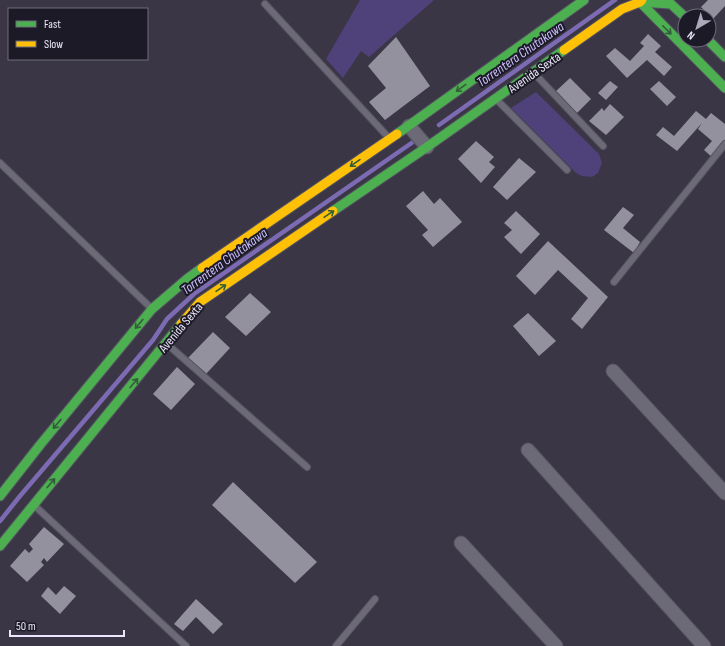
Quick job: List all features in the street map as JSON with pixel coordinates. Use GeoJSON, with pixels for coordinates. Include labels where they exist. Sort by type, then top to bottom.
{"type":"FeatureCollection","features":[{"type":"Feature","properties":{"kind":"street","name":"Avenida Sexta"},"geometry":{"type":"LineString","coordinates":[[0,496],[152,309],[187,279],[409,126],[584,0]]}},
{"type":"Feature","properties":{"kind":"street","name":"Avenida Sexta"},"geometry":{"type":"LineString","coordinates":[[0,546],[180,324],[200,302],[424,143],[496,98],[622,9],[640,1]]}},
{"type":"Feature","properties":{"kind":"street"},"geometry":{"type":"LineString","coordinates":[[640,1],[671,4],[677,10]]}},
{"type":"Feature","properties":{"kind":"street"},"geometry":{"type":"LineString","coordinates":[[640,1],[725,88]]}},
{"type":"Feature","properties":{"kind":"street"},"geometry":{"type":"LineString","coordinates":[[716,48],[725,57]]}},
{"type":"Feature","properties":{"kind":"street"},"geometry":{"type":"LineString","coordinates":[[409,126],[424,143]]}},
{"type":"Feature","properties":{"kind":"street"},"geometry":{"type":"LineString","coordinates":[[613,371],[725,493]]}},
{"type":"Feature","properties":{"kind":"street"},"geometry":{"type":"LineString","coordinates":[[528,450],[704,646]]}},
{"type":"Feature","properties":{"kind":"street"},"geometry":{"type":"LineString","coordinates":[[461,543],[556,646]]}},
{"type":"Feature","properties":{"kind":"lane"},"geometry":{"type":"LineString","coordinates":[[265,4],[390,139]]}},
{"type":"Feature","properties":{"kind":"lane"},"geometry":{"type":"LineString","coordinates":[[533,72],[603,146]]}},
{"type":"Feature","properties":{"kind":"lane"},"geometry":{"type":"LineString","coordinates":[[496,98],[567,170]]}},
{"type":"Feature","properties":{"kind":"lane"},"geometry":{"type":"LineString","coordinates":[[614,282],[725,144]]}},
{"type":"Feature","properties":{"kind":"lane"},"geometry":{"type":"LineString","coordinates":[[0,163],[152,309]]}},
{"type":"Feature","properties":{"kind":"lane"},"geometry":{"type":"LineString","coordinates":[[166,343],[307,468]]}},
{"type":"Feature","properties":{"kind":"lane"},"geometry":{"type":"LineString","coordinates":[[34,504],[186,646]]}},
{"type":"Feature","properties":{"kind":"lane"},"geometry":{"type":"LineString","coordinates":[[336,646],[375,599]]}},
{"type":"Feature","properties":{"kind":"shaded area"},"geometry":{"type":"Polygon","coordinates":[[[360,0],[434,0],[369,57],[361,51],[343,78],[326,59],[360,0]]]}},
{"type":"Feature","properties":{"kind":"shaded area"},"geometry":{"type":"Polygon","coordinates":[[[536,92],[599,154],[602,163],[598,173],[592,177],[582,176],[576,173],[511,108],[536,92]]]}},
{"type":"Feature","properties":{"kind":"building"},"geometry":{"type":"Polygon","coordinates":[[[708,0],[725,0],[725,6],[717,15],[717,8],[701,7],[708,0]]]}},
{"type":"Feature","properties":{"kind":"building"},"geometry":{"type":"Polygon","coordinates":[[[648,34],[661,46],[655,52],[672,67],[664,76],[647,60],[627,78],[606,56],[615,48],[630,61],[644,46],[640,43],[648,34]]]}},
{"type":"Feature","properties":{"kind":"building"},"geometry":{"type":"Polygon","coordinates":[[[396,37],[430,86],[385,120],[369,102],[386,88],[368,66],[396,37]]]}},
{"type":"Feature","properties":{"kind":"building"},"geometry":{"type":"Polygon","coordinates":[[[570,78],[591,99],[577,113],[555,92],[570,78]]]}},
{"type":"Feature","properties":{"kind":"building"},"geometry":{"type":"Polygon","coordinates":[[[610,81],[618,87],[606,100],[598,93],[610,81]]]}},
{"type":"Feature","properties":{"kind":"building"},"geometry":{"type":"Polygon","coordinates":[[[659,81],[676,97],[667,106],[650,89],[659,81]]]}},
{"type":"Feature","properties":{"kind":"building"},"geometry":{"type":"Polygon","coordinates":[[[610,104],[624,117],[606,135],[589,121],[602,108],[604,111],[610,104]]]}},
{"type":"Feature","properties":{"kind":"building"},"geometry":{"type":"Polygon","coordinates":[[[696,111],[706,119],[711,113],[725,124],[725,143],[713,158],[704,150],[712,141],[698,129],[702,123],[677,151],[656,135],[663,127],[674,136],[696,111]]]}},
{"type":"Feature","properties":{"kind":"building"},"geometry":{"type":"Polygon","coordinates":[[[476,141],[494,157],[489,162],[495,167],[481,183],[458,159],[476,141]]]}},
{"type":"Feature","properties":{"kind":"building"},"geometry":{"type":"Polygon","coordinates":[[[519,158],[536,172],[507,200],[493,187],[519,158]]]}},
{"type":"Feature","properties":{"kind":"building"},"geometry":{"type":"Polygon","coordinates":[[[423,191],[434,204],[440,198],[462,222],[433,247],[422,235],[428,230],[406,206],[423,191]]]}},
{"type":"Feature","properties":{"kind":"building"},"geometry":{"type":"Polygon","coordinates":[[[623,207],[634,215],[623,228],[640,242],[634,253],[604,230],[623,207]]]}},
{"type":"Feature","properties":{"kind":"building"},"geometry":{"type":"Polygon","coordinates":[[[516,211],[540,234],[521,254],[504,237],[512,230],[504,223],[516,211]]]}},
{"type":"Feature","properties":{"kind":"building"},"geometry":{"type":"Polygon","coordinates":[[[548,241],[608,297],[582,329],[571,319],[588,298],[558,270],[535,295],[516,276],[548,241]]]}},
{"type":"Feature","properties":{"kind":"building"},"geometry":{"type":"Polygon","coordinates":[[[250,293],[271,312],[246,336],[225,317],[250,293]]]}},
{"type":"Feature","properties":{"kind":"building"},"geometry":{"type":"Polygon","coordinates":[[[528,313],[556,341],[539,356],[513,326],[528,313]]]}},
{"type":"Feature","properties":{"kind":"building"},"geometry":{"type":"Polygon","coordinates":[[[213,332],[230,348],[206,374],[188,358],[213,332]]]}},
{"type":"Feature","properties":{"kind":"building"},"geometry":{"type":"Polygon","coordinates":[[[177,367],[195,384],[171,410],[153,394],[177,367]]]}},
{"type":"Feature","properties":{"kind":"building"},"geometry":{"type":"Polygon","coordinates":[[[233,482],[317,562],[295,583],[212,505],[233,482]]]}},
{"type":"Feature","properties":{"kind":"building"},"geometry":{"type":"Polygon","coordinates":[[[44,527],[64,544],[47,562],[44,558],[41,562],[44,565],[27,582],[10,566],[25,549],[29,553],[33,549],[29,544],[44,527]]]}},
{"type":"Feature","properties":{"kind":"building"},"geometry":{"type":"Polygon","coordinates":[[[64,586],[76,596],[60,614],[41,596],[48,587],[56,595],[64,586]]]}},
{"type":"Feature","properties":{"kind":"building"},"geometry":{"type":"Polygon","coordinates":[[[196,599],[223,624],[213,634],[196,617],[183,631],[174,624],[196,599]]]}},
{"type":"Feature","properties":{"kind":"waterway","name":"Torrentera Chutakawa"},"geometry":{"type":"LineString","coordinates":[[439,125],[615,0]]}},
{"type":"Feature","properties":{"kind":"waterway","name":"Torrentera Chutakawa"},"geometry":{"type":"LineString","coordinates":[[0,521],[153,340],[167,319],[194,294],[413,142]]}},
{"type":"Feature","properties":{"kind":"traffic: fast"},"geometry":{"type":"LineString","coordinates":[[397,134],[584,0]]}},
{"type":"Feature","properties":{"kind":"traffic: fast"},"geometry":{"type":"LineString","coordinates":[[638,0],[725,88]]}},
{"type":"Feature","properties":{"kind":"traffic: fast"},"geometry":{"type":"LineString","coordinates":[[640,2],[671,4],[677,10]]}},
{"type":"Feature","properties":{"kind":"traffic: fast"},"geometry":{"type":"LineString","coordinates":[[716,48],[725,57]]}},
{"type":"Feature","properties":{"kind":"traffic: fast"},"geometry":{"type":"LineString","coordinates":[[333,211],[427,147],[564,50]]}},
{"type":"Feature","properties":{"kind":"traffic: fast"},"geometry":{"type":"LineString","coordinates":[[0,496],[152,309],[202,268]]}},
{"type":"Feature","properties":{"kind":"traffic: fast"},"geometry":{"type":"LineString","coordinates":[[0,546],[181,324]]}},
{"type":"Feature","properties":{"kind":"traffic: slow"},"geometry":{"type":"LineString","coordinates":[[564,50],[622,9],[642,0]]}},
{"type":"Feature","properties":{"kind":"traffic: slow"},"geometry":{"type":"LineString","coordinates":[[202,268],[397,134]]}},
{"type":"Feature","properties":{"kind":"traffic: slow"},"geometry":{"type":"LineString","coordinates":[[181,324],[200,302],[333,211]]}}]}
